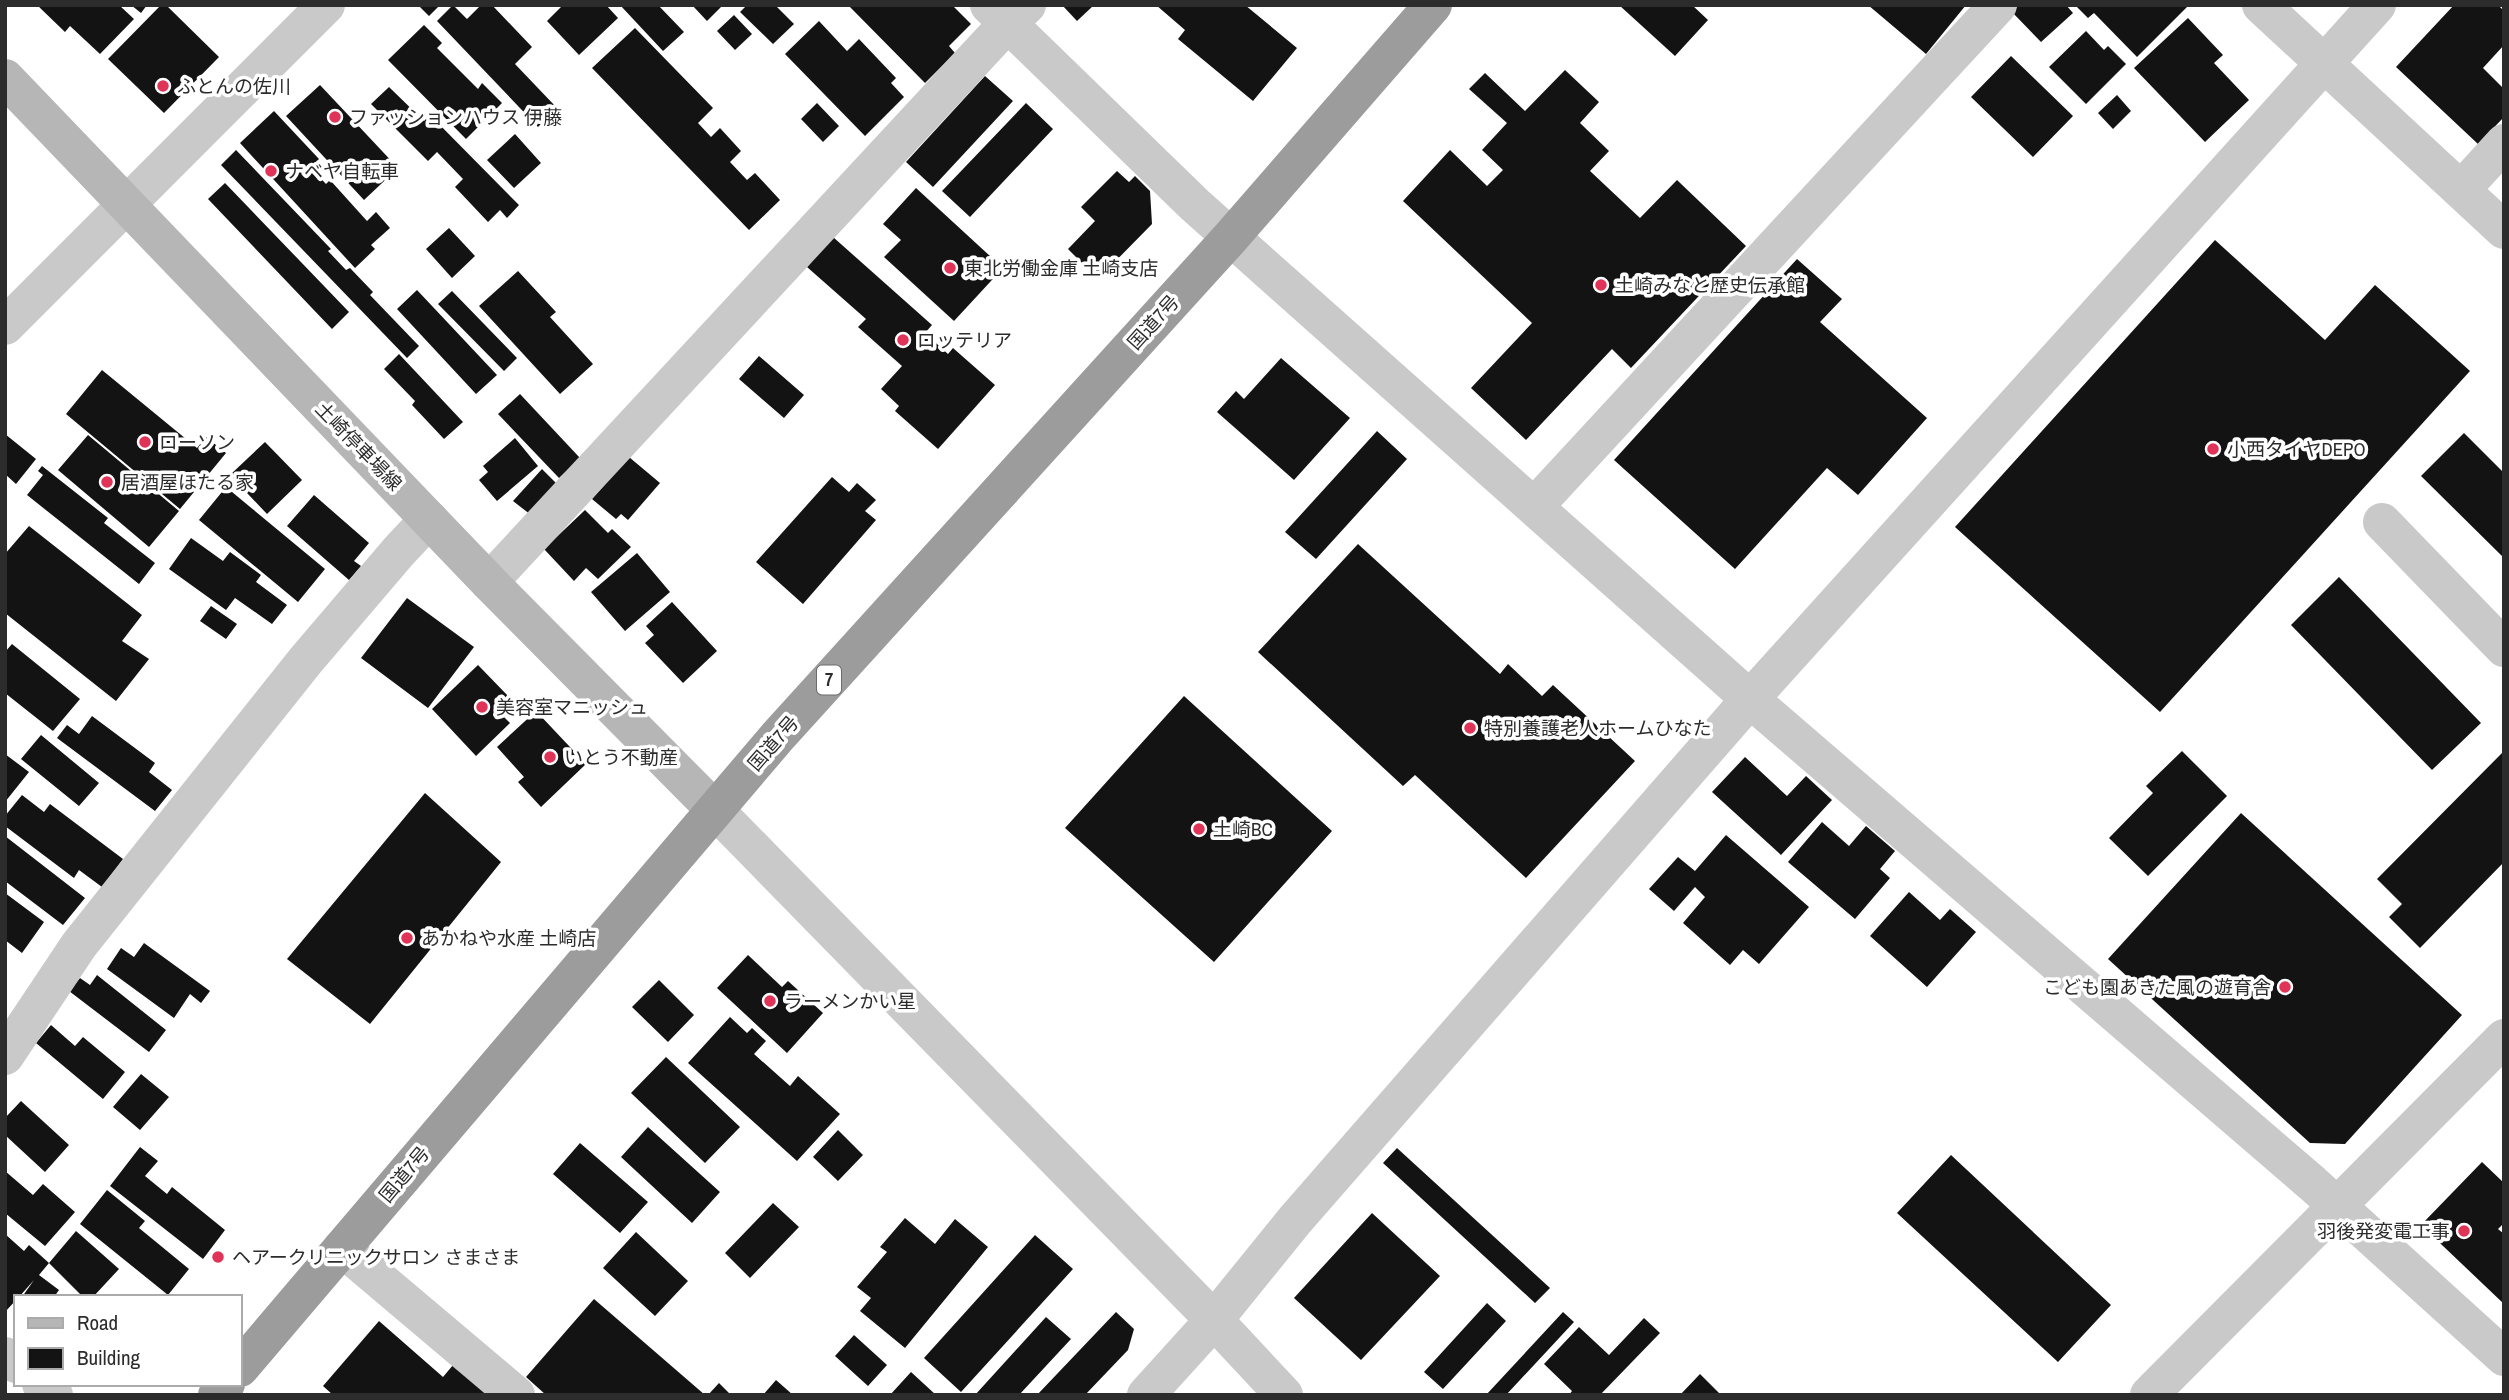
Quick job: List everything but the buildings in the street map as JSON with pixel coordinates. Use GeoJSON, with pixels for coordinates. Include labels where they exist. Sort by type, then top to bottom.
{"type":"FeatureCollection","features":[{"type":"Feature","properties":{"kind":"highway","name":"国道7号"},"geometry":{"type":"LineString","coordinates":[[242,1366],[778,736],[1231,237],[1433,5]]}},
{"type":"Feature","properties":{"kind":"main road","name":"土崎停車場線"},"geometry":{"type":"LineString","coordinates":[[5,78],[489,582],[715,810]]}},
{"type":"Feature","properties":{"kind":"street"},"geometry":{"type":"LineString","coordinates":[[5,326],[326,5]]}},
{"type":"Feature","properties":{"kind":"street"},"geometry":{"type":"LineString","coordinates":[[1534,507],[1998,5]]}},
{"type":"Feature","properties":{"kind":"street"},"geometry":{"type":"LineString","coordinates":[[2261,5],[2504,230]]}},
{"type":"Feature","properties":{"kind":"street"},"geometry":{"type":"LineString","coordinates":[[1146,1395],[1214,1320],[1295,1220],[1750,699],[2377,5]]}},
{"type":"Feature","properties":{"kind":"street"},"geometry":{"type":"LineString","coordinates":[[489,582],[1008,11],[1231,237],[1750,699],[2338,1206],[2504,1357]]}},
{"type":"Feature","properties":{"kind":"street"},"geometry":{"type":"LineString","coordinates":[[2461,190],[2504,143]]}},
{"type":"Feature","properties":{"kind":"street"},"geometry":{"type":"LineString","coordinates":[[5,1056],[79,945],[306,660],[429,519]]}},
{"type":"Feature","properties":{"kind":"street"},"geometry":{"type":"LineString","coordinates":[[2382,522],[2504,648]]}},
{"type":"Feature","properties":{"kind":"street"},"geometry":{"type":"LineString","coordinates":[[715,810],[1214,1320],[1284,1395]]}},
{"type":"Feature","properties":{"kind":"street"},"geometry":{"type":"LineString","coordinates":[[2149,1395],[2504,1038]]}},
{"type":"Feature","properties":{"kind":"street"},"geometry":{"type":"LineString","coordinates":[[342,1248],[516,1395]]}},
{"type":"Feature","properties":{"kind":"place","name":"ふとんの佐川"},"geometry":{"type":"Point","coordinates":[163,86]}},
{"type":"Feature","properties":{"kind":"place","name":"ファッションハウス 伊藤"},"geometry":{"type":"Point","coordinates":[335,117]}},
{"type":"Feature","properties":{"kind":"place","name":"ナベヤ自転車"},"geometry":{"type":"Point","coordinates":[271,171]}},
{"type":"Feature","properties":{"kind":"place","name":"東北労働金庫 土崎支店"},"geometry":{"type":"Point","coordinates":[950,268]}},
{"type":"Feature","properties":{"kind":"place","name":"土崎みなと歴史伝承館"},"geometry":{"type":"Point","coordinates":[1601,285]}},
{"type":"Feature","properties":{"kind":"place","name":"ロッテリア"},"geometry":{"type":"Point","coordinates":[903,340]}},
{"type":"Feature","properties":{"kind":"place","name":"ローソン"},"geometry":{"type":"Point","coordinates":[145,442]}},
{"type":"Feature","properties":{"kind":"place","name":"小西タイヤDEPO"},"geometry":{"type":"Point","coordinates":[2213,449]}},
{"type":"Feature","properties":{"kind":"place","name":"居酒屋ほたる家"},"geometry":{"type":"Point","coordinates":[107,482]}},
{"type":"Feature","properties":{"kind":"place","name":"美容室マニッシュ"},"geometry":{"type":"Point","coordinates":[482,707]}},
{"type":"Feature","properties":{"kind":"place","name":"特別養護老人ホームひなた"},"geometry":{"type":"Point","coordinates":[1470,728]}},
{"type":"Feature","properties":{"kind":"place","name":"いとう不動産"},"geometry":{"type":"Point","coordinates":[550,757]}},
{"type":"Feature","properties":{"kind":"place","name":"土崎BC"},"geometry":{"type":"Point","coordinates":[1199,829]}},
{"type":"Feature","properties":{"kind":"place","name":"あかねや水産 土崎店"},"geometry":{"type":"Point","coordinates":[407,938]}},
{"type":"Feature","properties":{"kind":"place","name":"こども園あきた風の遊育舎"},"geometry":{"type":"Point","coordinates":[2285,987]}},
{"type":"Feature","properties":{"kind":"place","name":"ラーメンかい星"},"geometry":{"type":"Point","coordinates":[770,1001]}},
{"type":"Feature","properties":{"kind":"place","name":"羽後発変電工事"},"geometry":{"type":"Point","coordinates":[2464,1231]}},
{"type":"Feature","properties":{"kind":"place","name":"ヘアークリニックサロン さまさま"},"geometry":{"type":"Point","coordinates":[218,1257]}}]}
